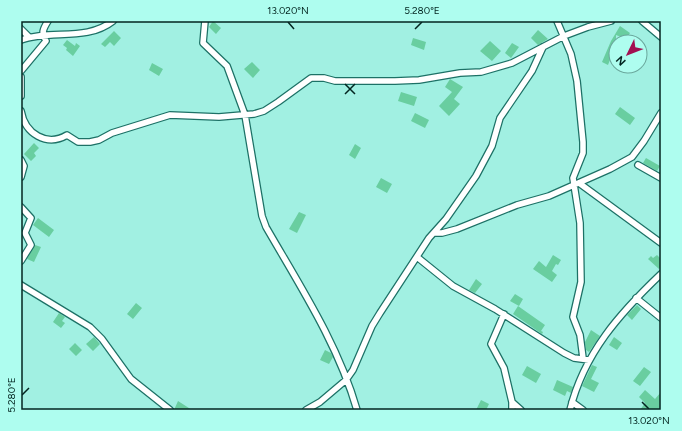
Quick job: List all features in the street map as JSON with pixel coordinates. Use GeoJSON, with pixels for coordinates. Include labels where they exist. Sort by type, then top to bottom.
{"type":"FeatureCollection","features":[{"type":"Feature","properties":{"kind":"street"},"geometry":{"type":"LineString","coordinates":[[21,71],[46,41],[43,36],[42,29],[48,21]]}},
{"type":"Feature","properties":{"kind":"street"},"geometry":{"type":"LineString","coordinates":[[21,40],[29,37],[63,33],[85,34],[113,21]]}},
{"type":"Feature","properties":{"kind":"street"},"geometry":{"type":"LineString","coordinates":[[205,21],[203,43],[227,66],[245,115],[262,216],[266,227],[326,331],[338,356],[356,410]]}},
{"type":"Feature","properties":{"kind":"street"},"geometry":{"type":"LineString","coordinates":[[557,21],[571,54],[577,81],[583,142],[582,153],[573,178],[573,186],[580,223],[581,282],[573,317],[580,335],[586,359]]}},
{"type":"Feature","properties":{"kind":"street"},"geometry":{"type":"LineString","coordinates":[[21,116],[34,134],[41,138],[58,141],[67,135],[78,142],[90,142],[99,140],[112,133],[170,116],[219,117],[245,115],[264,111],[310,78],[324,78],[335,81],[395,81],[419,80],[460,73],[481,72],[512,63],[564,36],[588,27],[611,21]]}},
{"type":"Feature","properties":{"kind":"street"},"geometry":{"type":"LineString","coordinates":[[642,21],[661,37]]}},
{"type":"Feature","properties":{"kind":"street"},"geometry":{"type":"LineString","coordinates":[[21,30],[29,37]]}},
{"type":"Feature","properties":{"kind":"street"},"geometry":{"type":"LineString","coordinates":[[306,410],[320,402],[346,380],[360,356],[372,326],[429,238],[435,233],[476,176],[492,146],[500,118],[532,71],[543,47]]}},
{"type":"Feature","properties":{"kind":"street"},"geometry":{"type":"LineString","coordinates":[[21,77],[21,96]]}},
{"type":"Feature","properties":{"kind":"street"},"geometry":{"type":"LineString","coordinates":[[435,233],[457,229],[469,223],[549,196],[632,157],[644,141],[661,113]]}},
{"type":"Feature","properties":{"kind":"street"},"geometry":{"type":"LineString","coordinates":[[21,160],[24,166],[21,177]]}},
{"type":"Feature","properties":{"kind":"street"},"geometry":{"type":"LineString","coordinates":[[638,165],[661,178]]}},
{"type":"Feature","properties":{"kind":"street"},"geometry":{"type":"LineString","coordinates":[[579,183],[661,243]]}},
{"type":"Feature","properties":{"kind":"street"},"geometry":{"type":"LineString","coordinates":[[21,208],[31,218],[25,233],[31,245],[21,262]]}},
{"type":"Feature","properties":{"kind":"street"},"geometry":{"type":"LineString","coordinates":[[417,257],[453,286],[504,314],[564,353],[574,358],[586,359]]}},
{"type":"Feature","properties":{"kind":"street"},"geometry":{"type":"LineString","coordinates":[[570,410],[586,359],[614,322],[661,274]]}},
{"type":"Feature","properties":{"kind":"street"},"geometry":{"type":"LineString","coordinates":[[21,286],[90,327],[102,339],[131,379],[170,410]]}},
{"type":"Feature","properties":{"kind":"street"},"geometry":{"type":"LineString","coordinates":[[636,298],[661,318]]}},
{"type":"Feature","properties":{"kind":"street"},"geometry":{"type":"LineString","coordinates":[[504,314],[491,344],[504,368],[512,402],[512,410]]}},
{"type":"Feature","properties":{"kind":"street"},"geometry":{"type":"LineString","coordinates":[[512,402],[521,410]]}},
{"type":"Feature","properties":{"kind":"street"},"geometry":{"type":"LineString","coordinates":[[572,402],[583,410]]}},
{"type":"Feature","properties":{"kind":"building"},"geometry":{"type":"Polygon","coordinates":[[[213,21],[221,28],[216,34],[209,27],[213,21]]]}},
{"type":"Feature","properties":{"kind":"building"},"geometry":{"type":"Polygon","coordinates":[[[620,26],[630,33],[629,34],[615,34],[620,26]]]}},
{"type":"Feature","properties":{"kind":"building"},"geometry":{"type":"Polygon","coordinates":[[[538,30],[548,39],[538,45],[531,38],[538,30]]]}},
{"type":"Feature","properties":{"kind":"building"},"geometry":{"type":"Polygon","coordinates":[[[114,31],[121,38],[114,46],[110,42],[105,47],[101,44],[114,31]]]}},
{"type":"Feature","properties":{"kind":"building"},"geometry":{"type":"Polygon","coordinates":[[[413,38],[426,42],[424,50],[411,45],[413,38]]]}},
{"type":"Feature","properties":{"kind":"building"},"geometry":{"type":"Polygon","coordinates":[[[67,40],[75,46],[76,43],[80,46],[73,56],[63,45],[67,40]]]}},
{"type":"Feature","properties":{"kind":"building"},"geometry":{"type":"Polygon","coordinates":[[[490,41],[501,51],[492,61],[480,51],[490,41]]]}},
{"type":"Feature","properties":{"kind":"building"},"geometry":{"type":"Polygon","coordinates":[[[512,43],[519,47],[511,58],[505,53],[512,43]]]}},
{"type":"Feature","properties":{"kind":"building"},"geometry":{"type":"Polygon","coordinates":[[[608,48],[608,65],[602,62],[608,48]]]}},
{"type":"Feature","properties":{"kind":"building"},"geometry":{"type":"Polygon","coordinates":[[[252,62],[260,70],[253,78],[244,69],[252,62]]]}},
{"type":"Feature","properties":{"kind":"building"},"geometry":{"type":"Polygon","coordinates":[[[152,63],[163,69],[159,76],[149,70],[152,63]]]}},
{"type":"Feature","properties":{"kind":"building"},"geometry":{"type":"Polygon","coordinates":[[[450,79],[463,87],[454,99],[460,104],[449,116],[439,106],[452,92],[445,87],[450,79]]]}},
{"type":"Feature","properties":{"kind":"building"},"geometry":{"type":"Polygon","coordinates":[[[401,92],[417,97],[414,106],[398,101],[401,92]]]}},
{"type":"Feature","properties":{"kind":"building"},"geometry":{"type":"Polygon","coordinates":[[[620,107],[635,118],[630,125],[615,114],[620,107]]]}},
{"type":"Feature","properties":{"kind":"building"},"geometry":{"type":"Polygon","coordinates":[[[415,113],[429,120],[425,128],[411,121],[415,113]]]}},
{"type":"Feature","properties":{"kind":"building"},"geometry":{"type":"Polygon","coordinates":[[[34,143],[39,148],[34,153],[36,156],[31,161],[24,154],[34,143]]]}},
{"type":"Feature","properties":{"kind":"building"},"geometry":{"type":"Polygon","coordinates":[[[355,144],[361,148],[355,159],[349,155],[355,144]]]}},
{"type":"Feature","properties":{"kind":"building"},"geometry":{"type":"Polygon","coordinates":[[[646,158],[660,166],[657,171],[643,163],[646,158]]]}},
{"type":"Feature","properties":{"kind":"building"},"geometry":{"type":"Polygon","coordinates":[[[381,178],[392,184],[387,193],[376,187],[381,178]]]}},
{"type":"Feature","properties":{"kind":"building"},"geometry":{"type":"Polygon","coordinates":[[[299,212],[306,215],[297,233],[289,229],[299,212]]]}},
{"type":"Feature","properties":{"kind":"building"},"geometry":{"type":"Polygon","coordinates":[[[38,218],[54,230],[49,237],[33,225],[38,218]]]}},
{"type":"Feature","properties":{"kind":"building"},"geometry":{"type":"Polygon","coordinates":[[[35,245],[41,247],[34,262],[27,259],[35,245]]]}},
{"type":"Feature","properties":{"kind":"building"},"geometry":{"type":"Polygon","coordinates":[[[553,255],[561,260],[558,265],[556,264],[552,271],[557,275],[552,282],[533,269],[539,261],[546,267],[553,255]]]}},
{"type":"Feature","properties":{"kind":"building"},"geometry":{"type":"Polygon","coordinates":[[[657,255],[661,259],[661,267],[659,269],[648,259],[651,256],[653,258],[657,255]]]}},
{"type":"Feature","properties":{"kind":"building"},"geometry":{"type":"Polygon","coordinates":[[[476,279],[482,284],[475,293],[469,290],[476,279]]]}},
{"type":"Feature","properties":{"kind":"building"},"geometry":{"type":"Polygon","coordinates":[[[515,294],[523,299],[519,306],[510,301],[515,294]]]}},
{"type":"Feature","properties":{"kind":"building"},"geometry":{"type":"Polygon","coordinates":[[[136,303],[142,308],[133,319],[127,314],[136,303]]]}},
{"type":"Feature","properties":{"kind":"building"},"geometry":{"type":"Polygon","coordinates":[[[637,305],[641,309],[632,320],[627,315],[637,305]]]}},
{"type":"Feature","properties":{"kind":"building"},"geometry":{"type":"Polygon","coordinates":[[[518,306],[545,325],[541,331],[543,332],[542,334],[513,314],[518,306]]]}},
{"type":"Feature","properties":{"kind":"building"},"geometry":{"type":"Polygon","coordinates":[[[59,313],[65,317],[62,321],[65,323],[61,328],[53,322],[59,313]]]}},
{"type":"Feature","properties":{"kind":"building"},"geometry":{"type":"Polygon","coordinates":[[[591,330],[600,336],[589,352],[586,350],[585,342],[591,330]]]}},
{"type":"Feature","properties":{"kind":"building"},"geometry":{"type":"Polygon","coordinates":[[[94,337],[100,344],[93,351],[86,344],[94,337]]]}},
{"type":"Feature","properties":{"kind":"building"},"geometry":{"type":"Polygon","coordinates":[[[614,337],[622,343],[617,350],[609,345],[614,337]]]}},
{"type":"Feature","properties":{"kind":"building"},"geometry":{"type":"Polygon","coordinates":[[[75,343],[82,350],[76,356],[69,349],[75,343]]]}},
{"type":"Feature","properties":{"kind":"building"},"geometry":{"type":"Polygon","coordinates":[[[325,350],[331,353],[333,357],[329,364],[320,360],[325,350]]]}},
{"type":"Feature","properties":{"kind":"building"},"geometry":{"type":"Polygon","coordinates":[[[592,365],[597,367],[591,379],[599,383],[594,392],[582,386],[592,365]]]}},
{"type":"Feature","properties":{"kind":"building"},"geometry":{"type":"Polygon","coordinates":[[[527,366],[541,374],[536,383],[522,375],[527,366]]]}},
{"type":"Feature","properties":{"kind":"building"},"geometry":{"type":"Polygon","coordinates":[[[644,367],[651,372],[640,386],[633,381],[644,367]]]}},
{"type":"Feature","properties":{"kind":"building"},"geometry":{"type":"Polygon","coordinates":[[[557,380],[573,387],[571,393],[567,391],[565,396],[553,390],[557,380]]]}},
{"type":"Feature","properties":{"kind":"building"},"geometry":{"type":"Polygon","coordinates":[[[645,390],[655,399],[661,392],[661,410],[640,410],[645,403],[639,397],[645,390]]]}},
{"type":"Feature","properties":{"kind":"building"},"geometry":{"type":"Polygon","coordinates":[[[481,400],[489,404],[486,410],[476,410],[481,400]]]}},
{"type":"Feature","properties":{"kind":"building"},"geometry":{"type":"Polygon","coordinates":[[[178,401],[192,410],[174,410],[178,401]]]}}]}
